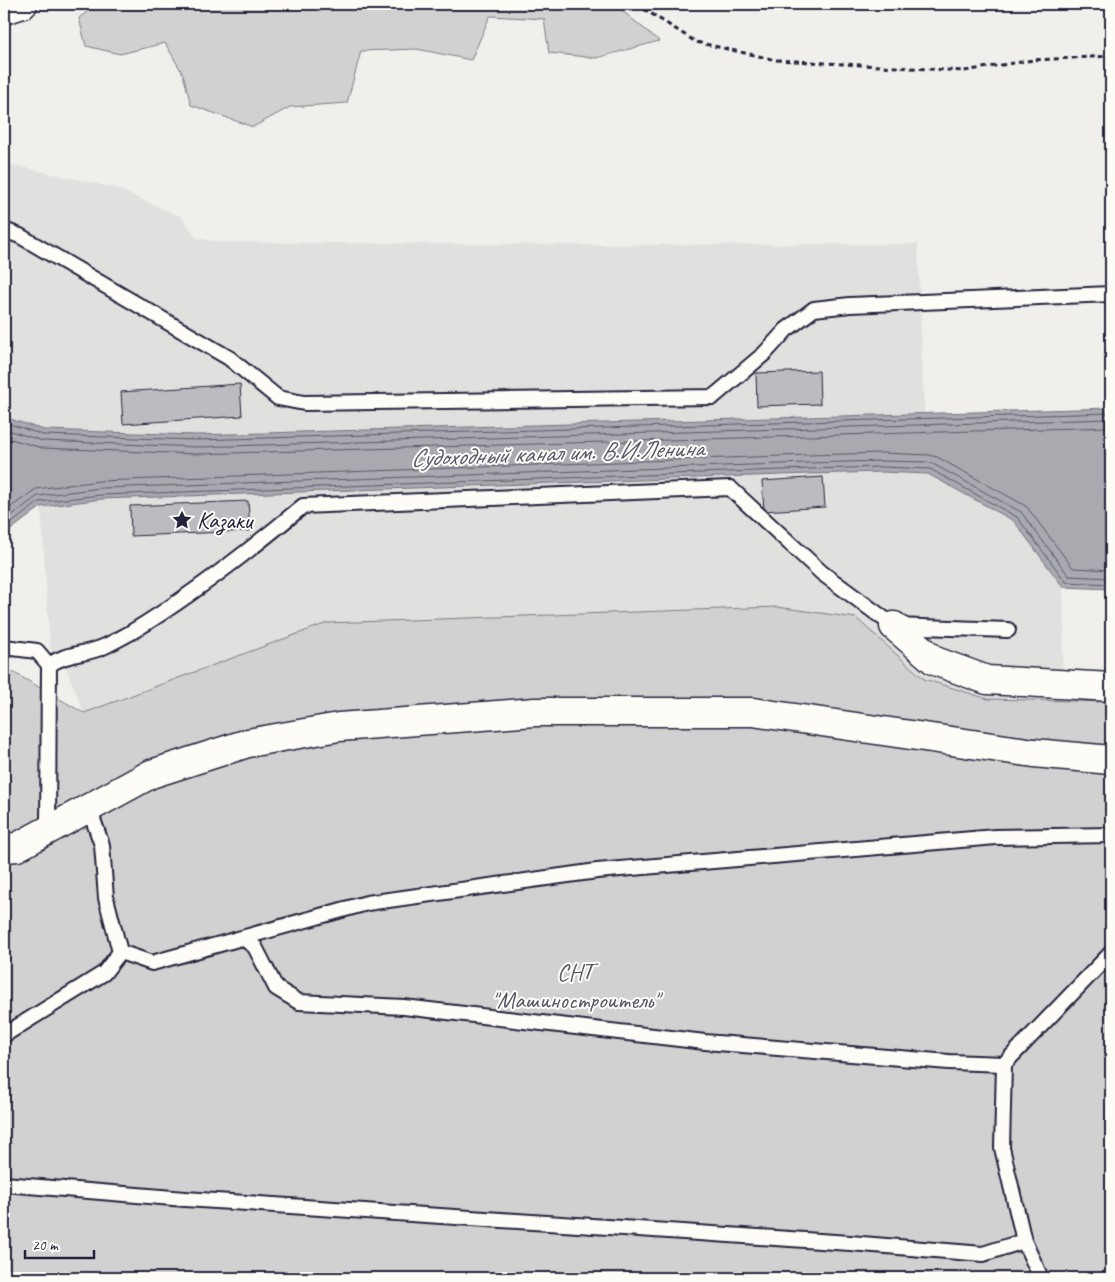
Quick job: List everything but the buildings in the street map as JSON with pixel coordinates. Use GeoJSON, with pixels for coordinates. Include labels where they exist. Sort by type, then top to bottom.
{"type":"FeatureCollection","features":[{"type":"Feature","properties":{"kind":"street"},"geometry":{"type":"LineString","coordinates":[[4,10],[23,4]]}},
{"type":"Feature","properties":{"kind":"street"},"geometry":{"type":"LineString","coordinates":[[894,626],[935,661],[987,680],[1111,687]]}},
{"type":"Feature","properties":{"kind":"street"},"geometry":{"type":"LineString","coordinates":[[4,848],[17,847],[151,774],[248,743],[339,727],[535,712],[753,712],[1034,753],[1111,760]]}},
{"type":"Feature","properties":{"kind":"lane"},"geometry":{"type":"LineString","coordinates":[[4,230],[20,236],[228,358],[278,398],[304,404],[714,397],[765,353],[786,330],[814,310],[850,305],[1111,294]]}},
{"type":"Feature","properties":{"kind":"lane"},"geometry":{"type":"LineString","coordinates":[[49,665],[59,658],[102,648],[129,633],[192,593],[252,549],[303,506],[730,488],[822,573],[894,626],[1008,630]]}},
{"type":"Feature","properties":{"kind":"lane"},"geometry":{"type":"LineString","coordinates":[[4,647],[37,651],[49,665],[48,830]]}},
{"type":"Feature","properties":{"kind":"lane"},"geometry":{"type":"LineString","coordinates":[[89,808],[102,845],[106,898],[120,952]]}},
{"type":"Feature","properties":{"kind":"lane"},"geometry":{"type":"LineString","coordinates":[[120,952],[152,963],[367,903],[597,870],[996,837],[1111,835]]}},
{"type":"Feature","properties":{"kind":"lane"},"geometry":{"type":"LineString","coordinates":[[243,938],[256,947],[276,988],[299,1002],[404,1007],[704,1042],[949,1062],[1004,1064]]}},
{"type":"Feature","properties":{"kind":"lane"},"geometry":{"type":"LineString","coordinates":[[4,1035],[104,973],[120,952]]}},
{"type":"Feature","properties":{"kind":"lane"},"geometry":{"type":"LineString","coordinates":[[1041,1278],[1024,1240],[1002,1148],[1004,1064],[1111,953]]}},
{"type":"Feature","properties":{"kind":"lane"},"geometry":{"type":"LineString","coordinates":[[4,1184],[184,1199],[850,1243],[983,1254],[1024,1240]]}},
{"type":"Feature","properties":{"kind":"path"},"geometry":{"type":"LineString","coordinates":[[636,4],[696,42],[776,60],[964,71],[1033,60],[1111,56]]}},
{"type":"Feature","properties":{"kind":"shaded area"},"geometry":{"type":"Polygon","coordinates":[[[4,163],[115,188],[180,216],[197,238],[219,242],[592,245],[918,244],[928,473],[1014,521],[1063,587],[1064,626],[1059,739],[327,623],[84,713],[65,665],[50,649],[41,507],[44,430],[4,417],[4,163]]]}},
{"type":"Feature","properties":{"kind":"green space"},"geometry":{"type":"Polygon","coordinates":[[[97,4],[614,4],[659,41],[596,58],[549,53],[544,19],[490,16],[471,60],[417,49],[361,51],[347,103],[290,107],[253,127],[191,105],[183,74],[165,43],[120,54],[86,46],[79,18],[97,4]]]}},
{"type":"Feature","properties":{"kind":"green space","name":"СНТ \"Машиностроитель\""},"geometry":{"type":"Polygon","coordinates":[[[777,607],[856,618],[924,679],[988,699],[1111,702],[1111,1278],[4,1278],[4,667],[84,713],[327,623],[777,607]]]}},
{"type":"Feature","properties":{"kind":"water","name":"Судоходный канал им. В.И.Ленина"},"geometry":{"type":"Polygon","coordinates":[[[1111,408],[1111,589],[1063,587],[1014,521],[928,474],[882,472],[809,474],[102,499],[41,507],[4,535],[4,417],[44,430],[197,435],[1111,408]]]}},
{"type":"Feature","properties":{"kind":"place","name":"Казаки"},"geometry":{"type":"Point","coordinates":[182,520]}}]}
